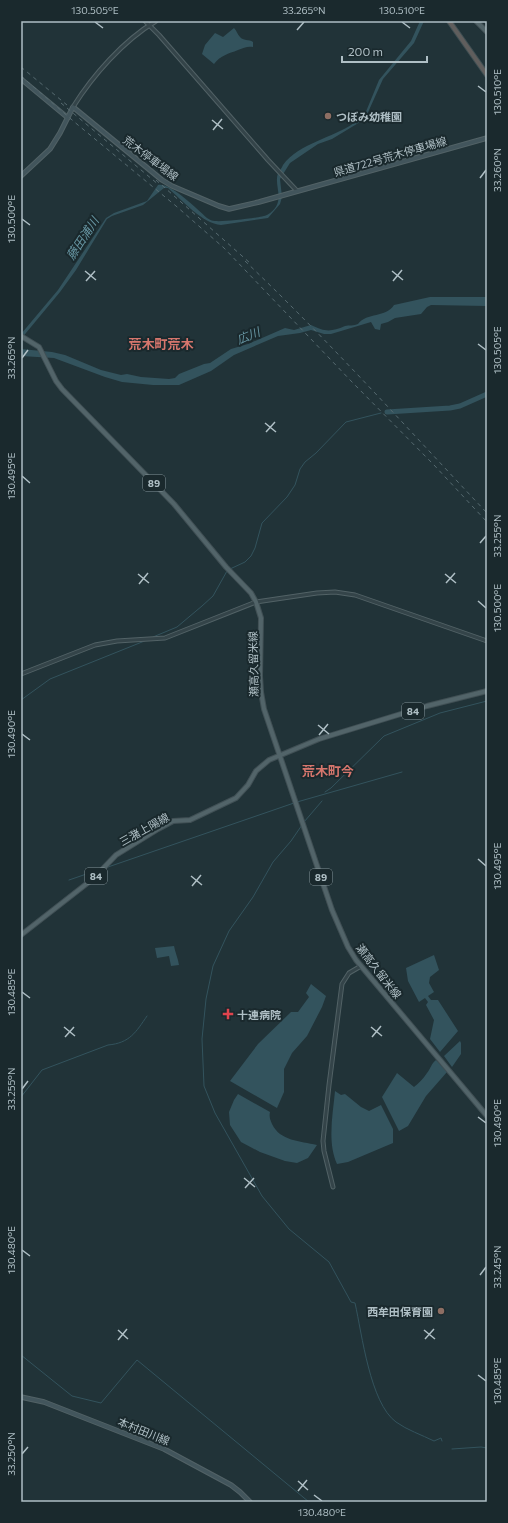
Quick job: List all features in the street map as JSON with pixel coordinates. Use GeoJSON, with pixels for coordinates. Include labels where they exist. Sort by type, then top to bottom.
{"type":"FeatureCollection","features":[{"type":"Feature","properties":{"kind":"highway"},"geometry":{"type":"LineString","coordinates":[[448,21],[487,75]]}},
{"type":"Feature","properties":{"kind":"main road"},"geometry":{"type":"LineString","coordinates":[[476,21],[487,32]]}},
{"type":"Feature","properties":{"kind":"main road"},"geometry":{"type":"LineString","coordinates":[[21,79],[68,118]]}},
{"type":"Feature","properties":{"kind":"main road"},"geometry":{"type":"LineString","coordinates":[[21,176],[50,149],[73,107]]}},
{"type":"Feature","properties":{"kind":"main road","name":"荒木停車場線"},"geometry":{"type":"LineString","coordinates":[[73,107],[162,180],[172,186],[219,206],[229,209],[235,208],[297,191]]}},
{"type":"Feature","properties":{"kind":"main road","name":"県道722号荒木停車場線"},"geometry":{"type":"LineString","coordinates":[[297,191],[487,138]]}},
{"type":"Feature","properties":{"kind":"main road","name":"瀬高久留米線"},"geometry":{"type":"LineString","coordinates":[[21,336],[39,347],[49,368],[62,389],[174,504],[226,567],[251,593],[256,602],[261,618],[260,676],[262,700],[332,910],[348,947],[361,966],[487,1116]]}},
{"type":"Feature","properties":{"kind":"main road","name":"三潴上陽線"},"geometry":{"type":"LineString","coordinates":[[21,935],[94,878],[116,855],[158,828],[173,821],[190,820],[236,798],[245,789],[256,771],[262,765],[280,755],[319,740],[427,706],[487,691]]}},
{"type":"Feature","properties":{"kind":"main road","name":"本村田川線"},"geometry":{"type":"LineString","coordinates":[[21,1397],[44,1402],[164,1449],[231,1485],[250,1502]]}},
{"type":"Feature","properties":{"kind":"street"},"geometry":{"type":"LineString","coordinates":[[145,21],[297,191]]}},
{"type":"Feature","properties":{"kind":"street"},"geometry":{"type":"LineString","coordinates":[[73,107],[101,69],[148,26],[156,21]]}},
{"type":"Feature","properties":{"kind":"street"},"geometry":{"type":"LineString","coordinates":[[21,674],[95,645],[118,641],[165,638],[256,602],[317,593],[342,593],[355,595],[487,641]]}},
{"type":"Feature","properties":{"kind":"street"},"geometry":{"type":"LineString","coordinates":[[334,1187],[324,1151],[323,1141],[329,1085],[342,984],[349,973],[361,966]]}},
{"type":"Feature","properties":{"kind":"water"},"geometry":{"type":"Polygon","coordinates":[[[420,21],[424,21],[414,43],[383,79],[365,119],[332,139],[318,144],[290,163],[280,179],[282,197],[280,204],[268,218],[221,225],[214,224],[193,211],[168,188],[164,188],[143,205],[107,219],[76,270],[60,292],[21,339],[21,334],[58,290],[106,218],[114,213],[147,201],[158,185],[163,185],[176,192],[207,218],[213,221],[233,220],[267,215],[277,205],[277,178],[283,165],[298,151],[346,128],[365,114],[379,80],[411,41],[420,21]]]}},
{"type":"Feature","properties":{"kind":"water"},"geometry":{"type":"Polygon","coordinates":[[[234,28],[241,38],[253,42],[253,47],[246,47],[228,54],[214,64],[202,54],[205,45],[215,33],[223,37],[234,28]]]}},
{"type":"Feature","properties":{"kind":"water"},"geometry":{"type":"Polygon","coordinates":[[[430,297],[487,297],[487,306],[431,305],[421,314],[395,318],[381,324],[380,330],[375,329],[371,322],[331,334],[324,334],[311,330],[278,336],[234,355],[211,371],[179,385],[153,385],[122,382],[54,358],[21,356],[21,349],[52,352],[65,355],[101,370],[121,375],[127,374],[141,377],[169,379],[175,378],[179,374],[204,364],[210,363],[231,349],[248,344],[285,328],[294,330],[311,325],[320,329],[328,330],[355,325],[366,318],[386,312],[394,305],[430,297]]]}},
{"type":"Feature","properties":{"kind":"water"},"geometry":{"type":"Polygon","coordinates":[[[174,946],[179,965],[171,966],[169,956],[157,958],[155,948],[174,946]]]}},
{"type":"Feature","properties":{"kind":"water"},"geometry":{"type":"Polygon","coordinates":[[[434,955],[439,970],[430,977],[429,983],[434,992],[428,996],[431,1000],[438,1000],[458,1031],[440,1052],[430,1039],[434,1020],[426,1005],[428,1002],[425,998],[419,1002],[408,981],[406,968],[434,955]]]}},
{"type":"Feature","properties":{"kind":"water"},"geometry":{"type":"Polygon","coordinates":[[[311,984],[326,996],[307,1036],[292,1053],[284,1069],[284,1092],[277,1108],[230,1081],[258,1044],[291,1012],[298,1012],[309,997],[306,993],[311,984]]]}},
{"type":"Feature","properties":{"kind":"water"},"geometry":{"type":"Polygon","coordinates":[[[460,1041],[461,1054],[452,1067],[444,1056],[460,1041]]]}},
{"type":"Feature","properties":{"kind":"water"},"geometry":{"type":"Polygon","coordinates":[[[436,1060],[447,1072],[426,1096],[408,1126],[399,1131],[382,1097],[397,1073],[414,1087],[424,1077],[436,1060]]]}},
{"type":"Feature","properties":{"kind":"water"},"geometry":{"type":"Polygon","coordinates":[[[335,1091],[341,1095],[345,1094],[361,1107],[369,1111],[381,1105],[393,1129],[393,1143],[348,1162],[337,1164],[331,1137],[335,1091]]]}},
{"type":"Feature","properties":{"kind":"water"},"geometry":{"type":"Polygon","coordinates":[[[238,1094],[270,1112],[272,1124],[280,1134],[297,1141],[317,1145],[308,1158],[297,1163],[285,1161],[260,1152],[241,1142],[230,1125],[229,1112],[238,1094]]]}},
{"type":"Feature","properties":{"kind":"waterway"},"geometry":{"type":"LineString","coordinates":[[387,412],[450,408],[460,406],[487,394]]}},
{"type":"Feature","properties":{"kind":"waterway"},"geometry":{"type":"LineString","coordinates":[[230,569],[245,562],[251,556],[255,548],[262,523],[287,497],[295,485],[300,469],[305,462],[316,453],[346,422],[381,413]]}},
{"type":"Feature","properties":{"kind":"waterway"},"geometry":{"type":"LineString","coordinates":[[153,637],[177,627],[202,606],[213,596],[227,571]]}},
{"type":"Feature","properties":{"kind":"waterway"},"geometry":{"type":"LineString","coordinates":[[21,700],[50,679],[147,640]]}},
{"type":"Feature","properties":{"kind":"waterway"},"geometry":{"type":"LineString","coordinates":[[325,792],[331,788],[384,736],[440,713],[487,701]]}},
{"type":"Feature","properties":{"kind":"waterway"},"geometry":{"type":"LineString","coordinates":[[297,802],[402,772]]}},
{"type":"Feature","properties":{"kind":"waterway"},"geometry":{"type":"LineString","coordinates":[[304,822],[322,801]]}},
{"type":"Feature","properties":{"kind":"waterway"},"geometry":{"type":"LineString","coordinates":[[108,867],[294,803]]}},
{"type":"Feature","properties":{"kind":"waterway"},"geometry":{"type":"LineString","coordinates":[[302,825],[291,841],[273,862],[253,897],[229,931],[213,966],[206,999],[202,1039],[204,1086],[215,1113],[262,1196],[289,1229],[329,1262],[351,1302],[355,1303],[368,1367],[373,1384],[387,1413],[405,1428],[434,1441],[441,1438],[442,1441]]}},
{"type":"Feature","properties":{"kind":"waterway"},"geometry":{"type":"LineString","coordinates":[[69,880],[101,869]]}},
{"type":"Feature","properties":{"kind":"waterway"},"geometry":{"type":"LineString","coordinates":[[21,1097],[42,1070],[108,1045],[122,1042],[136,1032],[147,1016]]}},
{"type":"Feature","properties":{"kind":"waterway"},"geometry":{"type":"LineString","coordinates":[[21,1355],[72,1396],[101,1403],[137,1360],[309,1502]]}},
{"type":"Feature","properties":{"kind":"waterway"},"geometry":{"type":"LineString","coordinates":[[452,1449],[487,1448]]}},
{"type":"Feature","properties":{"kind":"railway"},"geometry":{"type":"LineString","coordinates":[[21,67],[67,105]]}},
{"type":"Feature","properties":{"kind":"railway"},"geometry":{"type":"LineString","coordinates":[[21,76],[224,248],[352,382],[434,465],[487,522]]}},
{"type":"Feature","properties":{"kind":"railway"},"geometry":{"type":"LineString","coordinates":[[61,103],[159,185]]}},
{"type":"Feature","properties":{"kind":"railway"},"geometry":{"type":"LineString","coordinates":[[156,180],[250,263]]}},
{"type":"Feature","properties":{"kind":"railway"},"geometry":{"type":"LineString","coordinates":[[245,261],[337,353],[487,513]]}},
{"type":"Feature","properties":{"kind":"place","name":"つぼみ幼稚園"},"geometry":{"type":"Point","coordinates":[328,116]}},
{"type":"Feature","properties":{"kind":"place","name":"十連病院"},"geometry":{"type":"Point","coordinates":[228,1014]}},
{"type":"Feature","properties":{"kind":"place","name":"西牟田保育園"},"geometry":{"type":"Point","coordinates":[441,1311]}},
{"type":"Feature","properties":{"kind":"district","name":"荒木町荒木"},"geometry":{"type":"Point","coordinates":[161,344]}},
{"type":"Feature","properties":{"kind":"district","name":"荒木町今"},"geometry":{"type":"Point","coordinates":[328,771]}},
{"type":"Feature","properties":{"kind":"water label","name":"藤田浦川"},"geometry":{"type":"Point","coordinates":[82,238]}},
{"type":"Feature","properties":{"kind":"water label","name":"広川"},"geometry":{"type":"Point","coordinates":[248,335]}}]}
